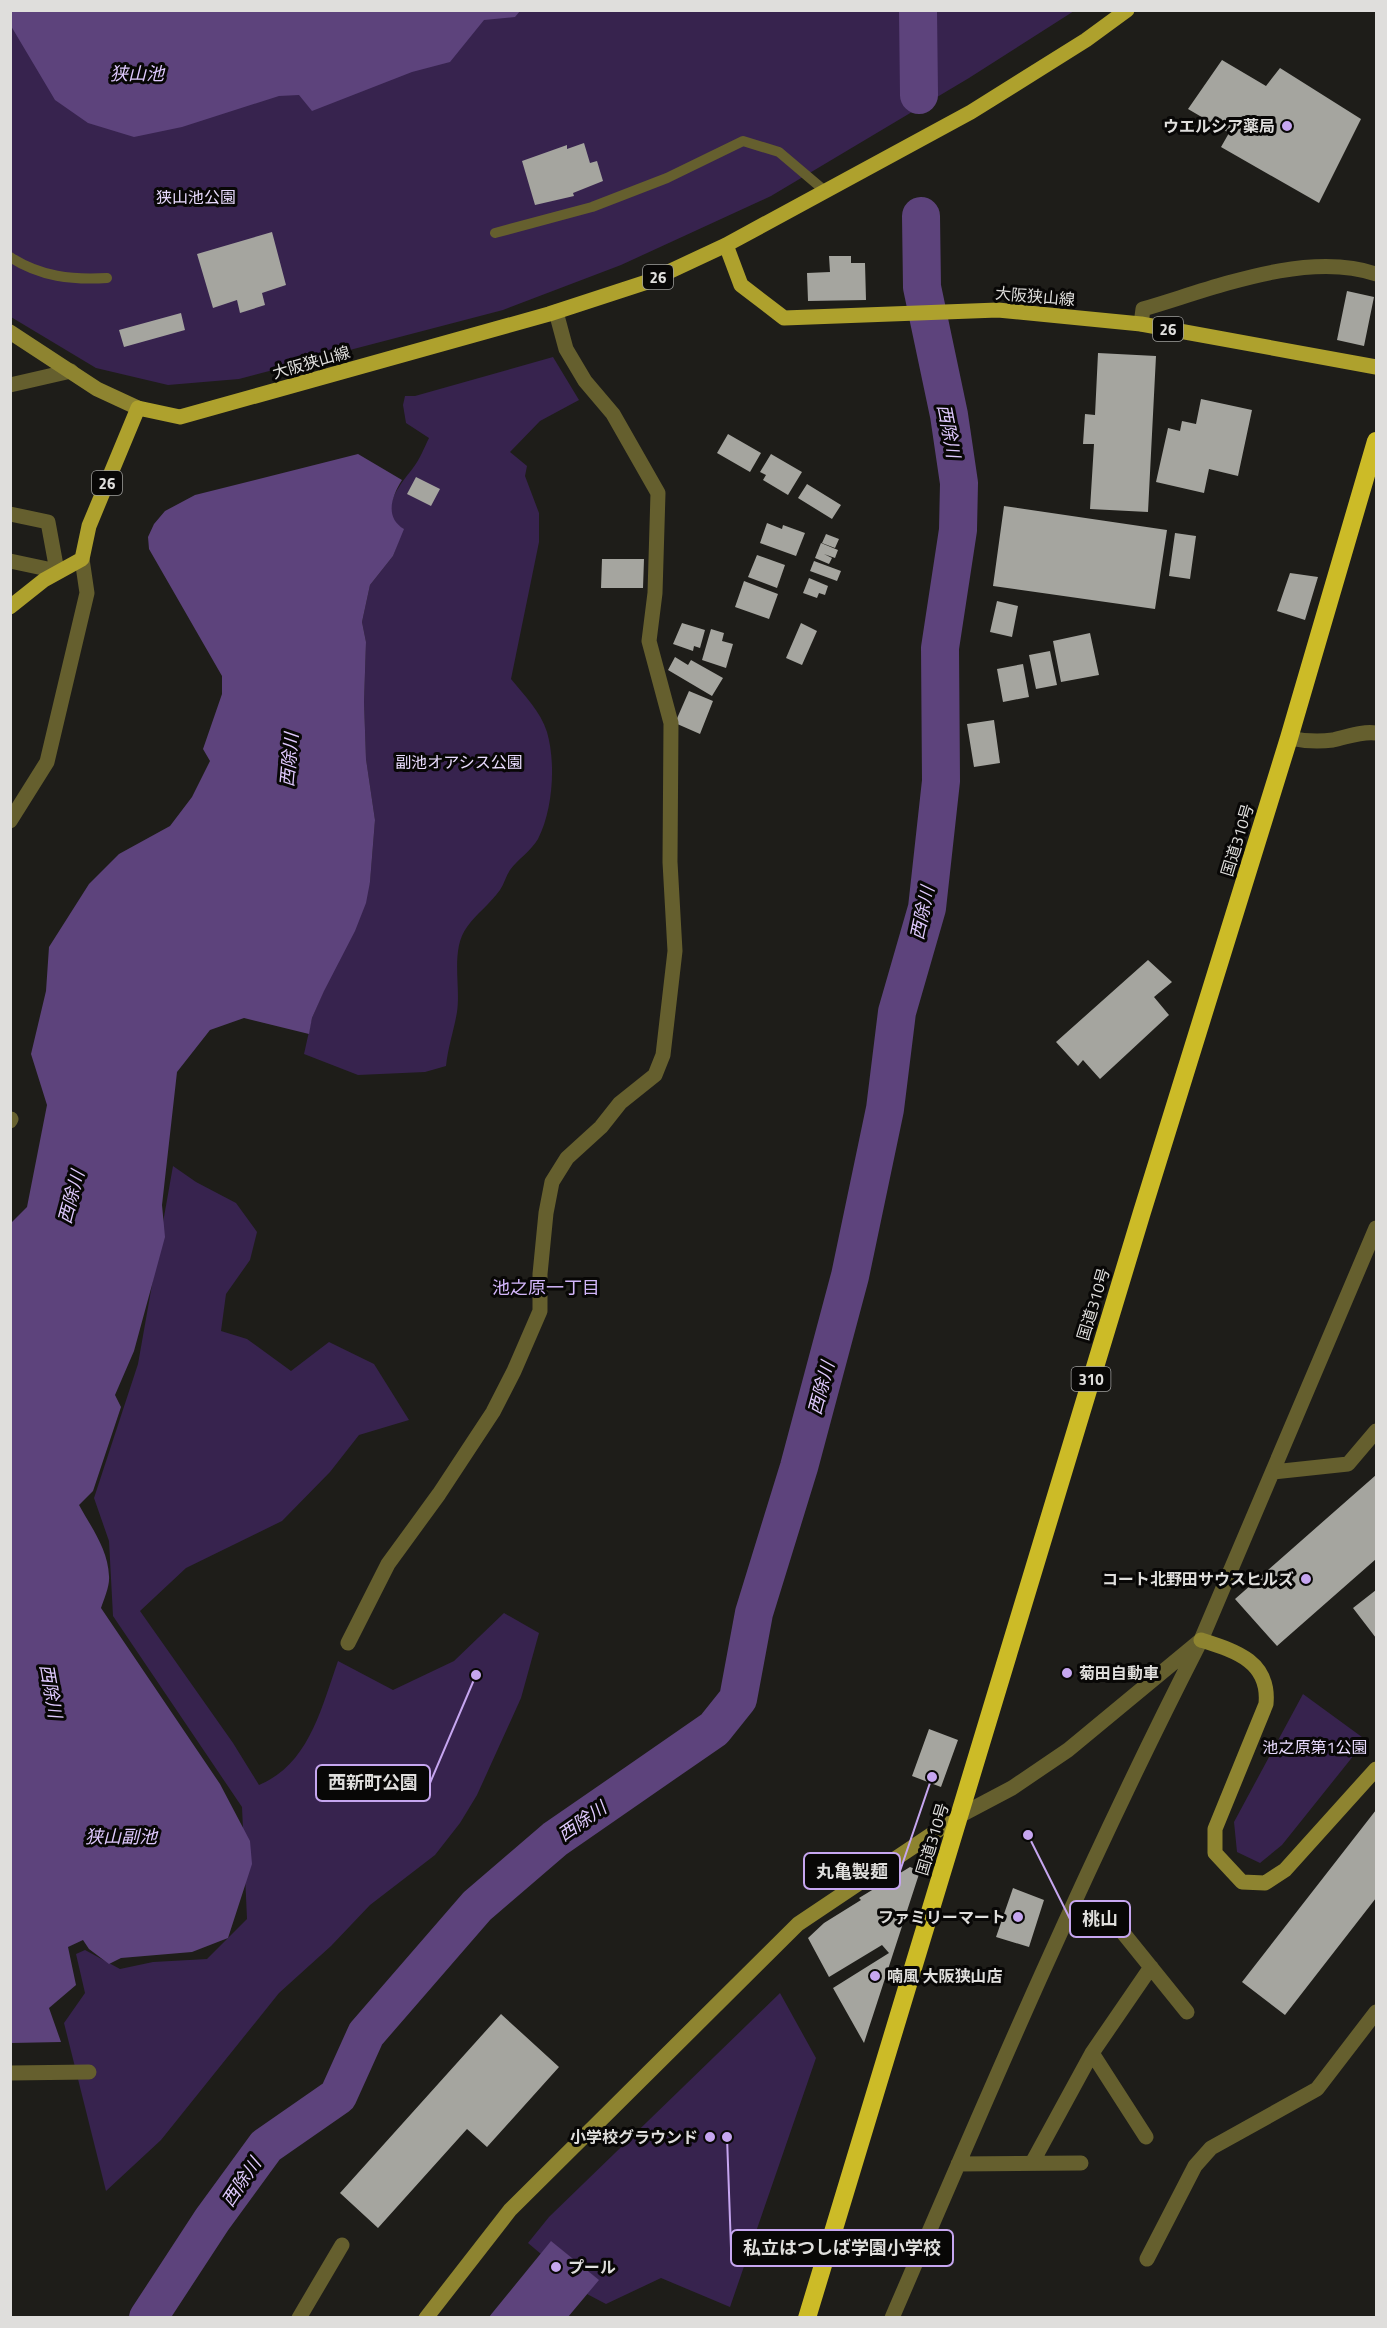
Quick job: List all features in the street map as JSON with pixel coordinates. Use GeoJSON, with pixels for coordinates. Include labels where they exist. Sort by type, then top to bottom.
{"type":"FeatureCollection","features":[{"type":"Feature","properties":{"kind":"highway","name":"国道310号"},"geometry":{"type":"LineString","coordinates":[[807,2318],[1377,441]]}},
{"type":"Feature","properties":{"kind":"main road","name":"大阪狭山線"},"geometry":{"type":"LineString","coordinates":[[138,408],[180,417],[556,312],[647,282],[726,245],[970,112],[1086,40],[1127,10]]}},
{"type":"Feature","properties":{"kind":"main road","name":"大阪狭山線"},"geometry":{"type":"LineString","coordinates":[[726,245],[741,285],[784,318],[998,310],[1141,324],[1377,367]]}},
{"type":"Feature","properties":{"kind":"main road","name":"26"},"geometry":{"type":"LineString","coordinates":[[82,560],[89,526],[138,408]]}},
{"type":"Feature","properties":{"kind":"main road"},"geometry":{"type":"LineString","coordinates":[[10,607],[57,571],[82,560]]}},
{"type":"Feature","properties":{"kind":"street"},"geometry":{"type":"LineString","coordinates":[[1141,324],[1143,309],[1245,278],[1332,265],[1377,274]]}},
{"type":"Feature","properties":{"kind":"street"},"geometry":{"type":"LineString","coordinates":[[348,1643],[388,1564],[439,1494],[493,1412],[514,1371],[540,1311],[540,1275],[546,1213],[552,1182],[567,1158],[601,1127],[620,1103],[655,1075],[663,1055],[675,951],[670,862],[671,723],[649,641],[656,593],[658,493],[613,414],[585,381],[566,349],[556,312]]}},
{"type":"Feature","properties":{"kind":"street"},"geometry":{"type":"LineString","coordinates":[[10,332],[97,389],[138,408]]}},
{"type":"Feature","properties":{"kind":"street"},"geometry":{"type":"LineString","coordinates":[[10,385],[71,371]]}},
{"type":"Feature","properties":{"kind":"street"},"geometry":{"type":"LineString","coordinates":[[10,514],[48,522],[57,571],[10,561]]}},
{"type":"Feature","properties":{"kind":"street"},"geometry":{"type":"LineString","coordinates":[[10,821],[47,762],[87,593],[82,560]]}},
{"type":"Feature","properties":{"kind":"street"},"geometry":{"type":"LineString","coordinates":[[1288,738],[1334,740],[1366,731],[1377,733]]}},
{"type":"Feature","properties":{"kind":"street"},"geometry":{"type":"LineString","coordinates":[[892,2318],[1071,1911],[1155,1731],[1201,1640],[1377,1228]]}},
{"type":"Feature","properties":{"kind":"street"},"geometry":{"type":"LineString","coordinates":[[1273,1472],[1348,1464],[1377,1431]]}},
{"type":"Feature","properties":{"kind":"street"},"geometry":{"type":"LineString","coordinates":[[426,2318],[510,2210],[798,1924],[959,1816],[1012,1788],[1068,1750],[1201,1640]]}},
{"type":"Feature","properties":{"kind":"street"},"geometry":{"type":"LineString","coordinates":[[1201,1640],[1238,1652],[1258,1669],[1268,1688],[1266,1704],[1215,1828],[1215,1853],[1242,1882],[1265,1883],[1285,1870],[1377,1769]]}},
{"type":"Feature","properties":{"kind":"street"},"geometry":{"type":"LineString","coordinates":[[1071,1911],[1120,1929],[1187,2012]]}},
{"type":"Feature","properties":{"kind":"street"},"geometry":{"type":"LineString","coordinates":[[1032,2163],[1092,2053],[1151,1967]]}},
{"type":"Feature","properties":{"kind":"street"},"geometry":{"type":"LineString","coordinates":[[1148,2259],[1195,2166],[1211,2148],[1317,2089],[1377,2012]]}},
{"type":"Feature","properties":{"kind":"street"},"geometry":{"type":"LineString","coordinates":[[1092,2053],[1146,2137]]}},
{"type":"Feature","properties":{"kind":"street"},"geometry":{"type":"LineString","coordinates":[[10,2073],[89,2072]]}},
{"type":"Feature","properties":{"kind":"street"},"geometry":{"type":"LineString","coordinates":[[958,2164],[1081,2163]]}},
{"type":"Feature","properties":{"kind":"street"},"geometry":{"type":"LineString","coordinates":[[299,2318],[342,2245]]}},
{"type":"Feature","properties":{"kind":"lane"},"geometry":{"type":"LineString","coordinates":[[495,233],[592,207],[667,178],[743,141],[779,152],[825,191]]}},
{"type":"Feature","properties":{"kind":"lane"},"geometry":{"type":"LineString","coordinates":[[10,257],[22,265],[70,280],[107,278]]}},
{"type":"Feature","properties":{"kind":"green space","name":"狭山池公園"},"geometry":{"type":"Polygon","coordinates":[[[11,11],[1074,11],[969,78],[771,196],[621,265],[503,310],[239,379],[168,385],[96,368],[11,317],[11,11]]]}},
{"type":"Feature","properties":{"kind":"green space","name":"副池オアシス公園"},"geometry":{"type":"Polygon","coordinates":[[[553,357],[579,400],[540,421],[510,452],[527,466],[525,476],[539,513],[539,542],[511,679],[536,711],[547,732],[552,758],[552,786],[547,814],[538,839],[510,870],[500,890],[471,922],[462,936],[457,957],[457,1012],[446,1066],[425,1072],[358,1075],[304,1054],[312,1018],[370,882],[375,820],[366,759],[364,702],[366,642],[362,622],[370,585],[393,556],[403,529],[391,515],[393,499],[402,482],[418,461],[429,438],[406,423],[403,405],[405,396],[415,396],[553,357]]]}},
{"type":"Feature","properties":{"kind":"green space"},"geometry":{"type":"Polygon","coordinates":[[[173,1166],[196,1182],[236,1203],[257,1232],[250,1260],[226,1294],[221,1331],[247,1339],[291,1371],[329,1342],[374,1364],[409,1420],[359,1435],[330,1472],[282,1521],[186,1568],[140,1611],[233,1743],[259,1785],[276,1776],[290,1764],[301,1749],[319,1716],[338,1661],[393,1690],[454,1661],[504,1613],[539,1633],[521,1698],[477,1795],[460,1823],[435,1855],[370,1905],[331,1946],[279,1993],[161,2140],[106,2191],[64,2023],[85,1993],[76,1954],[85,1950],[120,1969],[153,1962],[207,1959],[247,1919],[242,1807],[113,1616],[109,1541],[94,1498],[138,1364],[173,1166]]]}},
{"type":"Feature","properties":{"kind":"green space","name":"池之原第1公園"},"geometry":{"type":"Polygon","coordinates":[[[1303,1694],[1366,1740],[1282,1845],[1260,1863],[1237,1852],[1234,1822],[1303,1694]]]}},
{"type":"Feature","properties":{"kind":"green space","name":"小学校グラウンド"},"geometry":{"type":"Polygon","coordinates":[[[780,1993],[816,2058],[730,2307],[661,2278],[606,2304],[587,2294],[598,2280],[551,2242],[541,2254],[528,2243],[549,2217],[780,1993]]]}},
{"type":"Feature","properties":{"kind":"water","name":"狭山池"},"geometry":{"type":"Polygon","coordinates":[[[11,10],[520,11],[515,17],[484,20],[450,62],[412,72],[312,111],[299,95],[279,96],[182,127],[134,137],[88,123],[55,100],[11,26],[11,10]]]}},
{"type":"Feature","properties":{"kind":"water","name":"狭山副池"},"geometry":{"type":"Polygon","coordinates":[[[358,454],[402,480],[393,499],[392,512],[394,519],[404,529],[393,556],[370,585],[362,622],[366,642],[364,702],[366,759],[375,820],[366,903],[355,931],[312,1018],[309,1034],[244,1018],[210,1030],[177,1072],[162,1205],[165,1237],[134,1351],[115,1395],[121,1407],[93,1491],[79,1505],[98,1539],[108,1566],[109,1584],[101,1608],[220,1784],[250,1841],[252,1864],[228,1938],[192,1952],[121,1958],[109,1964],[89,1949],[83,1940],[68,1947],[76,1985],[49,2008],[61,2042],[11,2043],[10,1224],[27,1207],[47,1105],[31,1054],[46,991],[49,947],[89,884],[119,854],[170,826],[192,797],[210,761],[203,749],[222,694],[222,676],[149,549],[148,537],[154,524],[165,511],[195,495],[358,454]]]}},
{"type":"Feature","properties":{"kind":"water","name":"プール"},"geometry":{"type":"Polygon","coordinates":[[[551,2241],[599,2280],[568,2317],[489,2317],[551,2241]]]}},
{"type":"Feature","properties":{"kind":"building","name":"ウエルシア薬局"},"geometry":{"type":"Polygon","coordinates":[[[1222,60],[1266,86],[1280,68],[1361,119],[1319,203],[1221,147],[1229,133],[1188,109],[1222,60]]]}},
{"type":"Feature","properties":{"kind":"building"},"geometry":{"type":"Polygon","coordinates":[[[584,143],[590,163],[597,161],[603,181],[573,193],[574,196],[535,205],[522,161],[567,145],[567,149],[584,143]]]}},
{"type":"Feature","properties":{"kind":"building"},"geometry":{"type":"Polygon","coordinates":[[[272,232],[286,285],[262,293],[265,305],[240,313],[237,300],[213,308],[197,254],[272,232]]]}},
{"type":"Feature","properties":{"kind":"building"},"geometry":{"type":"Polygon","coordinates":[[[829,256],[851,256],[851,263],[865,263],[866,300],[808,301],[807,273],[830,272],[829,256]]]}},
{"type":"Feature","properties":{"kind":"building"},"geometry":{"type":"Polygon","coordinates":[[[1347,291],[1374,297],[1364,346],[1337,340],[1347,291]]]}},
{"type":"Feature","properties":{"kind":"building"},"geometry":{"type":"Polygon","coordinates":[[[181,313],[185,330],[124,347],[119,330],[181,313]]]}},
{"type":"Feature","properties":{"kind":"building"},"geometry":{"type":"Polygon","coordinates":[[[1098,353],[1156,356],[1148,512],[1090,509],[1094,444],[1083,444],[1085,414],[1095,415],[1098,353]]]}},
{"type":"Feature","properties":{"kind":"building"},"geometry":{"type":"Polygon","coordinates":[[[1201,399],[1252,410],[1238,476],[1209,469],[1204,493],[1156,482],[1168,428],[1180,431],[1182,421],[1196,424],[1201,399]]]}},
{"type":"Feature","properties":{"kind":"building"},"geometry":{"type":"Polygon","coordinates":[[[728,434],[761,453],[750,472],[717,453],[728,434]]]}},
{"type":"Feature","properties":{"kind":"building"},"geometry":{"type":"Polygon","coordinates":[[[771,454],[802,472],[788,495],[763,480],[766,475],[760,472],[771,454]]]}},
{"type":"Feature","properties":{"kind":"building"},"geometry":{"type":"Polygon","coordinates":[[[416,477],[440,489],[431,506],[407,494],[416,477]]]}},
{"type":"Feature","properties":{"kind":"building"},"geometry":{"type":"Polygon","coordinates":[[[807,484],[841,505],[832,519],[798,498],[807,484]]]}},
{"type":"Feature","properties":{"kind":"building"},"geometry":{"type":"Polygon","coordinates":[[[1004,506],[1167,530],[1155,609],[993,586],[1004,506]]]}},
{"type":"Feature","properties":{"kind":"building"},"geometry":{"type":"Polygon","coordinates":[[[767,523],[782,529],[783,525],[805,533],[796,556],[760,543],[767,523]]]}},
{"type":"Feature","properties":{"kind":"building"},"geometry":{"type":"Polygon","coordinates":[[[1175,533],[1196,536],[1190,579],[1169,576],[1175,533]]]}},
{"type":"Feature","properties":{"kind":"building"},"geometry":{"type":"Polygon","coordinates":[[[826,534],[839,539],[835,548],[822,543],[826,534]]]}},
{"type":"Feature","properties":{"kind":"building"},"geometry":{"type":"Polygon","coordinates":[[[821,543],[838,550],[835,558],[824,554],[832,558],[829,564],[815,558],[821,543]]]}},
{"type":"Feature","properties":{"kind":"building"},"geometry":{"type":"Polygon","coordinates":[[[757,555],[785,565],[777,588],[748,577],[757,555]]]}},
{"type":"Feature","properties":{"kind":"building"},"geometry":{"type":"Polygon","coordinates":[[[602,559],[644,559],[643,588],[601,588],[602,559]]]}},
{"type":"Feature","properties":{"kind":"building"},"geometry":{"type":"Polygon","coordinates":[[[814,561],[841,571],[837,581],[810,571],[814,561]]]}},
{"type":"Feature","properties":{"kind":"building"},"geometry":{"type":"Polygon","coordinates":[[[1290,573],[1318,577],[1305,620],[1277,611],[1290,573]]]}},
{"type":"Feature","properties":{"kind":"building"},"geometry":{"type":"Polygon","coordinates":[[[809,578],[828,586],[825,595],[819,593],[817,598],[803,593],[809,578]]]}},
{"type":"Feature","properties":{"kind":"building"},"geometry":{"type":"Polygon","coordinates":[[[744,581],[778,594],[769,619],[735,607],[744,581]]]}},
{"type":"Feature","properties":{"kind":"building"},"geometry":{"type":"Polygon","coordinates":[[[997,601],[1018,606],[1012,637],[990,632],[997,601]]]}},
{"type":"Feature","properties":{"kind":"building"},"geometry":{"type":"Polygon","coordinates":[[[682,623],[705,630],[700,648],[694,646],[693,651],[673,644],[682,623]]]}},
{"type":"Feature","properties":{"kind":"building"},"geometry":{"type":"Polygon","coordinates":[[[801,623],[817,631],[802,665],[786,658],[801,623]]]}},
{"type":"Feature","properties":{"kind":"building"},"geometry":{"type":"Polygon","coordinates":[[[711,629],[724,633],[722,641],[733,644],[726,668],[702,660],[711,629]]]}},
{"type":"Feature","properties":{"kind":"building"},"geometry":{"type":"Polygon","coordinates":[[[1090,633],[1099,675],[1061,682],[1053,641],[1090,633]]]}},
{"type":"Feature","properties":{"kind":"building"},"geometry":{"type":"Polygon","coordinates":[[[1050,651],[1057,685],[1036,689],[1029,655],[1050,651]]]}},
{"type":"Feature","properties":{"kind":"building"},"geometry":{"type":"Polygon","coordinates":[[[675,657],[688,665],[691,660],[723,678],[712,696],[668,670],[675,657]]]}},
{"type":"Feature","properties":{"kind":"building"},"geometry":{"type":"Polygon","coordinates":[[[1023,664],[1029,697],[1003,702],[997,669],[1023,664]]]}},
{"type":"Feature","properties":{"kind":"building"},"geometry":{"type":"Polygon","coordinates":[[[689,691],[713,701],[700,734],[675,723],[689,691]]]}},
{"type":"Feature","properties":{"kind":"building"},"geometry":{"type":"Polygon","coordinates":[[[994,720],[1000,763],[974,767],[967,724],[994,720]]]}},
{"type":"Feature","properties":{"kind":"building"},"geometry":{"type":"Polygon","coordinates":[[[1148,960],[1172,982],[1154,997],[1169,1015],[1100,1079],[1083,1060],[1078,1066],[1056,1042],[1148,960]]]}},
{"type":"Feature","properties":{"kind":"building","name":"コート北野田サウスヒルズ"},"geometry":{"type":"Polygon","coordinates":[[[1376,1475],[1376,1559],[1277,1646],[1235,1599],[1376,1475]]]}},
{"type":"Feature","properties":{"kind":"building"},"geometry":{"type":"Polygon","coordinates":[[[1376,1590],[1376,1638],[1353,1608],[1376,1590]]]}},
{"type":"Feature","properties":{"kind":"building"},"geometry":{"type":"Polygon","coordinates":[[[929,1729],[958,1740],[941,1787],[912,1776],[929,1729]]]}},
{"type":"Feature","properties":{"kind":"building"},"geometry":{"type":"Polygon","coordinates":[[[1376,1810],[1376,1898],[1285,2015],[1242,1982],[1376,1810]]]}},
{"type":"Feature","properties":{"kind":"building"},"geometry":{"type":"Polygon","coordinates":[[[910,1867],[920,1871],[864,2043],[833,1988],[889,1953],[882,1945],[829,1977],[808,1938],[824,1923],[861,1900],[859,1898],[910,1867]]]}},
{"type":"Feature","properties":{"kind":"building"},"geometry":{"type":"Polygon","coordinates":[[[1013,1888],[1044,1900],[1029,1947],[996,1937],[1013,1888]]]}},
{"type":"Feature","properties":{"kind":"building"},"geometry":{"type":"Polygon","coordinates":[[[501,2014],[559,2067],[487,2147],[467,2129],[378,2228],[340,2193],[501,2014]]]}},
{"type":"Feature","properties":{"kind":"waterway","name":"西除川"},"geometry":{"type":"LineString","coordinates":[[918,10],[919,95]]}},
{"type":"Feature","properties":{"kind":"waterway","name":"西除川"},"geometry":{"type":"LineString","coordinates":[[148,2318],[212,2220],[266,2146],[338,2096],[366,2034],[477,1906],[555,1839],[714,1729],[738,1699],[754,1613],[799,1467],[850,1276],[885,1109],[897,1012],[927,908],[941,781],[940,648],[958,530],[959,483],[949,415],[922,287],[921,216]]}},
{"type":"Feature","properties":{"kind":"place","name":"ウエルシア薬局"},"geometry":{"type":"Point","coordinates":[1287,126]}},
{"type":"Feature","properties":{"kind":"place","name":"コート北野田サウスヒルズ"},"geometry":{"type":"Point","coordinates":[1306,1579]}},
{"type":"Feature","properties":{"kind":"place","name":"菊田自動車"},"geometry":{"type":"Point","coordinates":[1067,1673]}},
{"type":"Feature","properties":{"kind":"place","name":"西新町公園"},"geometry":{"type":"Point","coordinates":[476,1675]}},
{"type":"Feature","properties":{"kind":"place","name":"丸亀製麺"},"geometry":{"type":"Point","coordinates":[932,1777]}},
{"type":"Feature","properties":{"kind":"place","name":"桃山"},"geometry":{"type":"Point","coordinates":[1028,1835]}},
{"type":"Feature","properties":{"kind":"place","name":"ファミリーマート"},"geometry":{"type":"Point","coordinates":[1018,1917]}},
{"type":"Feature","properties":{"kind":"place","name":"喃風 大阪狭山店"},"geometry":{"type":"Point","coordinates":[875,1976]}},
{"type":"Feature","properties":{"kind":"place","name":"小学校グラウンド"},"geometry":{"type":"Point","coordinates":[710,2137]}},
{"type":"Feature","properties":{"kind":"place","name":"私立はつしば学園小学校"},"geometry":{"type":"Point","coordinates":[727,2137]}},
{"type":"Feature","properties":{"kind":"place","name":"プール"},"geometry":{"type":"Point","coordinates":[556,2267]}},
{"type":"Feature","properties":{"kind":"district","name":"池之原一丁目"},"geometry":{"type":"Point","coordinates":[546,1287]}}]}
